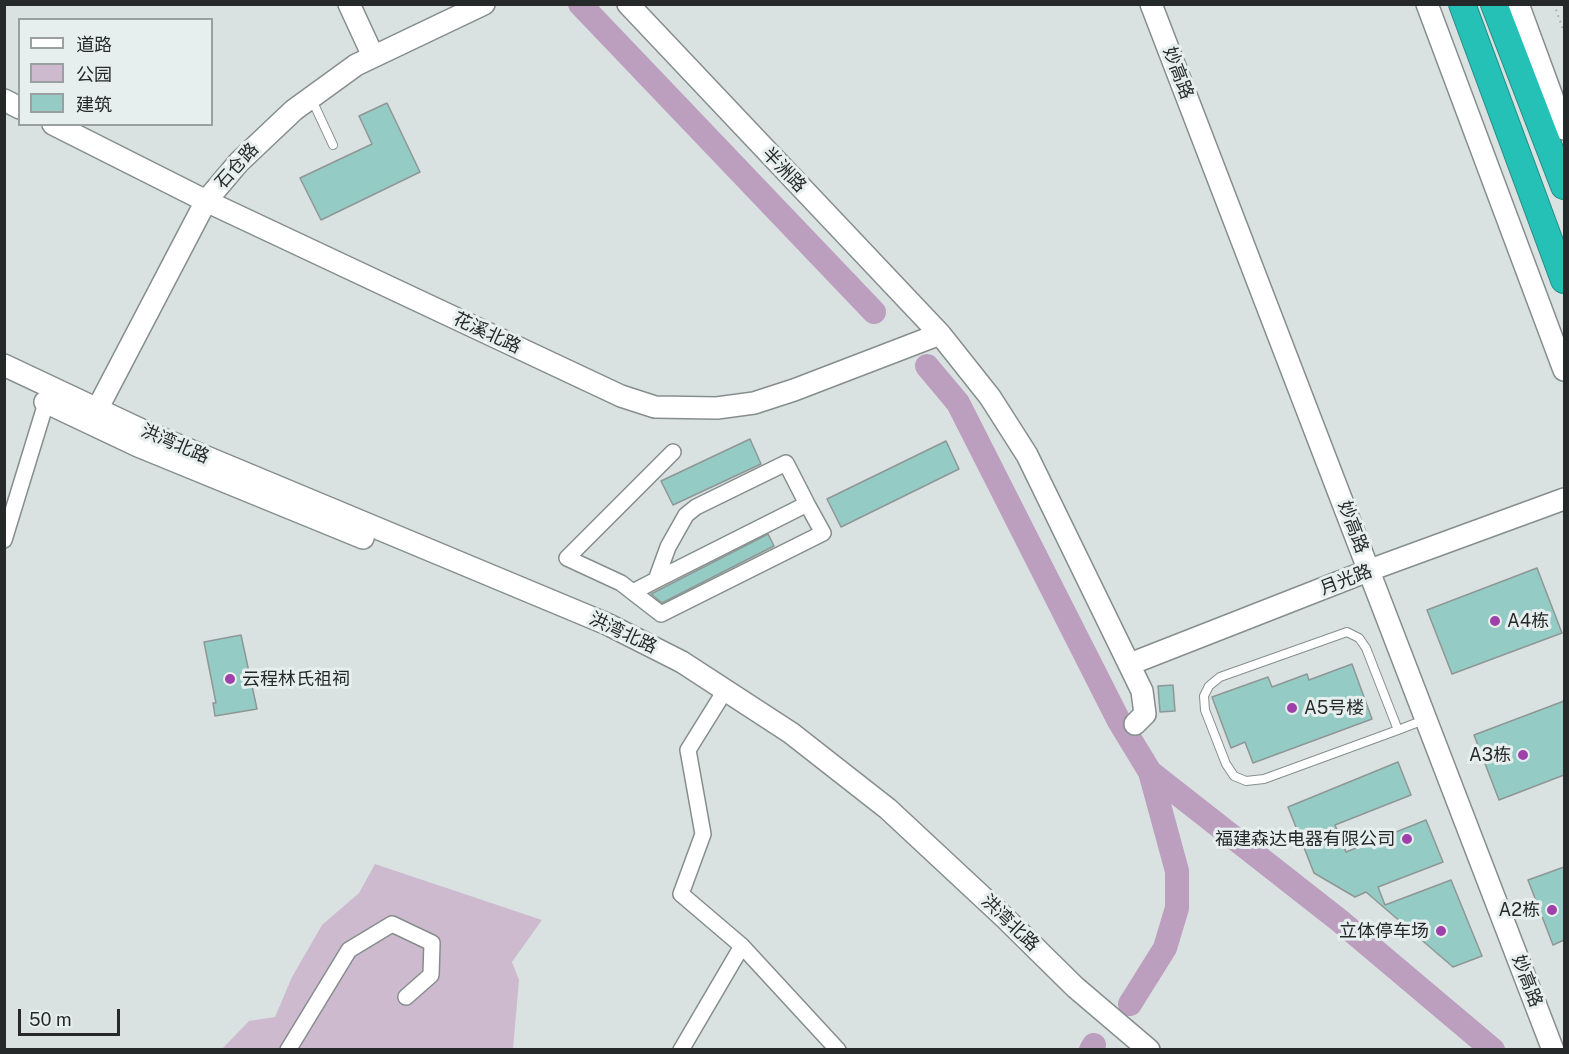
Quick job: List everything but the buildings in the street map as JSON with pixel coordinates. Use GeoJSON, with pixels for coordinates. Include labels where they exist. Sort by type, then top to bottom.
{"type":"FeatureCollection","features":[{"type":"Feature","properties":{"kind":"highway"},"geometry":{"type":"LineString","coordinates":[[1462,4],[1564,280]]}},
{"type":"Feature","properties":{"kind":"highway"},"geometry":{"type":"LineString","coordinates":[[1494,4],[1564,186]]}},
{"type":"Feature","properties":{"kind":"street"},"geometry":{"type":"LineString","coordinates":[[349,4],[373,56]]}},
{"type":"Feature","properties":{"kind":"street","name":"石仓路"},"geometry":{"type":"LineString","coordinates":[[93,417],[206,201],[255,145],[311,97],[373,56],[484,4]]}},
{"type":"Feature","properties":{"kind":"street","name":"半洲路"},"geometry":{"type":"LineString","coordinates":[[628,4],[962,358],[1017,437],[1130,664],[1146,702],[1145,714],[1135,724]]}},
{"type":"Feature","properties":{"kind":"street","name":"妙高路"},"geometry":{"type":"LineString","coordinates":[[1151,4],[1553,1050]]}},
{"type":"Feature","properties":{"kind":"street"},"geometry":{"type":"LineString","coordinates":[[1427,4],[1564,370]]}},
{"type":"Feature","properties":{"kind":"street"},"geometry":{"type":"LineString","coordinates":[[1518,4],[1564,129]]}},
{"type":"Feature","properties":{"kind":"street"},"geometry":{"type":"LineString","coordinates":[[4,100],[18,107]]}},
{"type":"Feature","properties":{"kind":"street","name":"花溪北路"},"geometry":{"type":"LineString","coordinates":[[57,126],[206,201],[621,396],[654,407],[706,409],[754,403],[940,334]]}},
{"type":"Feature","properties":{"kind":"street","name":"洪湾北路"},"geometry":{"type":"LineString","coordinates":[[4,365],[93,417]]}},
{"type":"Feature","properties":{"kind":"street","name":"洪湾北路"},"geometry":{"type":"LineString","coordinates":[[4,380],[46,403],[93,417],[607,624],[646,642],[723,694],[791,733],[888,809],[1075,987],[1149,1050]]}},
{"type":"Feature","properties":{"kind":"street"},"geometry":{"type":"LineString","coordinates":[[4,540],[46,403]]}},
{"type":"Feature","properties":{"kind":"street"},"geometry":{"type":"LineString","coordinates":[[656,580],[678,527],[686,515],[696,507],[786,463],[823,533],[661,614],[633,592],[604,574],[567,558],[673,452]]}},
{"type":"Feature","properties":{"kind":"street","name":"月光路"},"geometry":{"type":"LineString","coordinates":[[1130,664],[1370,570],[1564,499]]}},
{"type":"Feature","properties":{"kind":"street"},"geometry":{"type":"LineString","coordinates":[[633,592],[807,504]]}},
{"type":"Feature","properties":{"kind":"street"},"geometry":{"type":"LineString","coordinates":[[723,694],[688,750],[703,834],[681,894],[742,946],[838,1050]]}},
{"type":"Feature","properties":{"kind":"street","name":"洪湾北路"},"geometry":{"type":"LineString","coordinates":[[723,694],[854,797],[1066,996],[1129,1050]]}},
{"type":"Feature","properties":{"kind":"street"},"geometry":{"type":"LineString","coordinates":[[288,1050],[349,950],[392,924],[432,943],[431,975],[406,997]]}},
{"type":"Feature","properties":{"kind":"street"},"geometry":{"type":"LineString","coordinates":[[681,1050],[742,946]]}},
{"type":"Feature","properties":{"kind":"lane"},"geometry":{"type":"LineString","coordinates":[[311,97],[333,145]]}},
{"type":"Feature","properties":{"kind":"lane"},"geometry":{"type":"LineString","coordinates":[[1398,730],[1366,648],[1359,638],[1350,633],[1342,633],[1220,677],[1209,686],[1204,696],[1205,710],[1226,764],[1234,776],[1246,781],[1264,779],[1398,730],[1427,719]]}},
{"type":"Feature","properties":{"kind":"path"},"geometry":{"type":"LineString","coordinates":[[1554,4],[1564,32]]}},
{"type":"Feature","properties":{"kind":"green space"},"geometry":{"type":"Polygon","coordinates":[[[375,864],[542,920],[512,962],[519,980],[513,1049],[221,1050],[249,1021],[275,1017],[292,977],[322,925],[359,893],[375,864]]]}},
{"type":"Feature","properties":{"kind":"waterway"},"geometry":{"type":"LineString","coordinates":[[580,4],[874,312]]}},
{"type":"Feature","properties":{"kind":"waterway"},"geometry":{"type":"LineString","coordinates":[[927,366],[958,403],[1119,721],[1150,772],[1340,921],[1493,1050]]}},
{"type":"Feature","properties":{"kind":"waterway"},"geometry":{"type":"LineString","coordinates":[[1130,1004],[1165,948],[1177,908],[1177,871],[1150,772]]}},
{"type":"Feature","properties":{"kind":"waterway"},"geometry":{"type":"LineString","coordinates":[[1091,1050],[1094,1045]]}},
{"type":"Feature","properties":{"kind":"place","name":"A4栋"},"geometry":{"type":"Point","coordinates":[1495,621]}},
{"type":"Feature","properties":{"kind":"place","name":"云程林氏祖祠"},"geometry":{"type":"Point","coordinates":[230,679]}},
{"type":"Feature","properties":{"kind":"place","name":"A5号楼"},"geometry":{"type":"Point","coordinates":[1292,708]}},
{"type":"Feature","properties":{"kind":"place","name":"A3栋"},"geometry":{"type":"Point","coordinates":[1523,755]}},
{"type":"Feature","properties":{"kind":"place","name":"福建森达电器有限公司"},"geometry":{"type":"Point","coordinates":[1407,839]}},
{"type":"Feature","properties":{"kind":"place","name":"A2栋"},"geometry":{"type":"Point","coordinates":[1552,910]}},
{"type":"Feature","properties":{"kind":"place","name":"立体停车场"},"geometry":{"type":"Point","coordinates":[1441,931]}}]}
